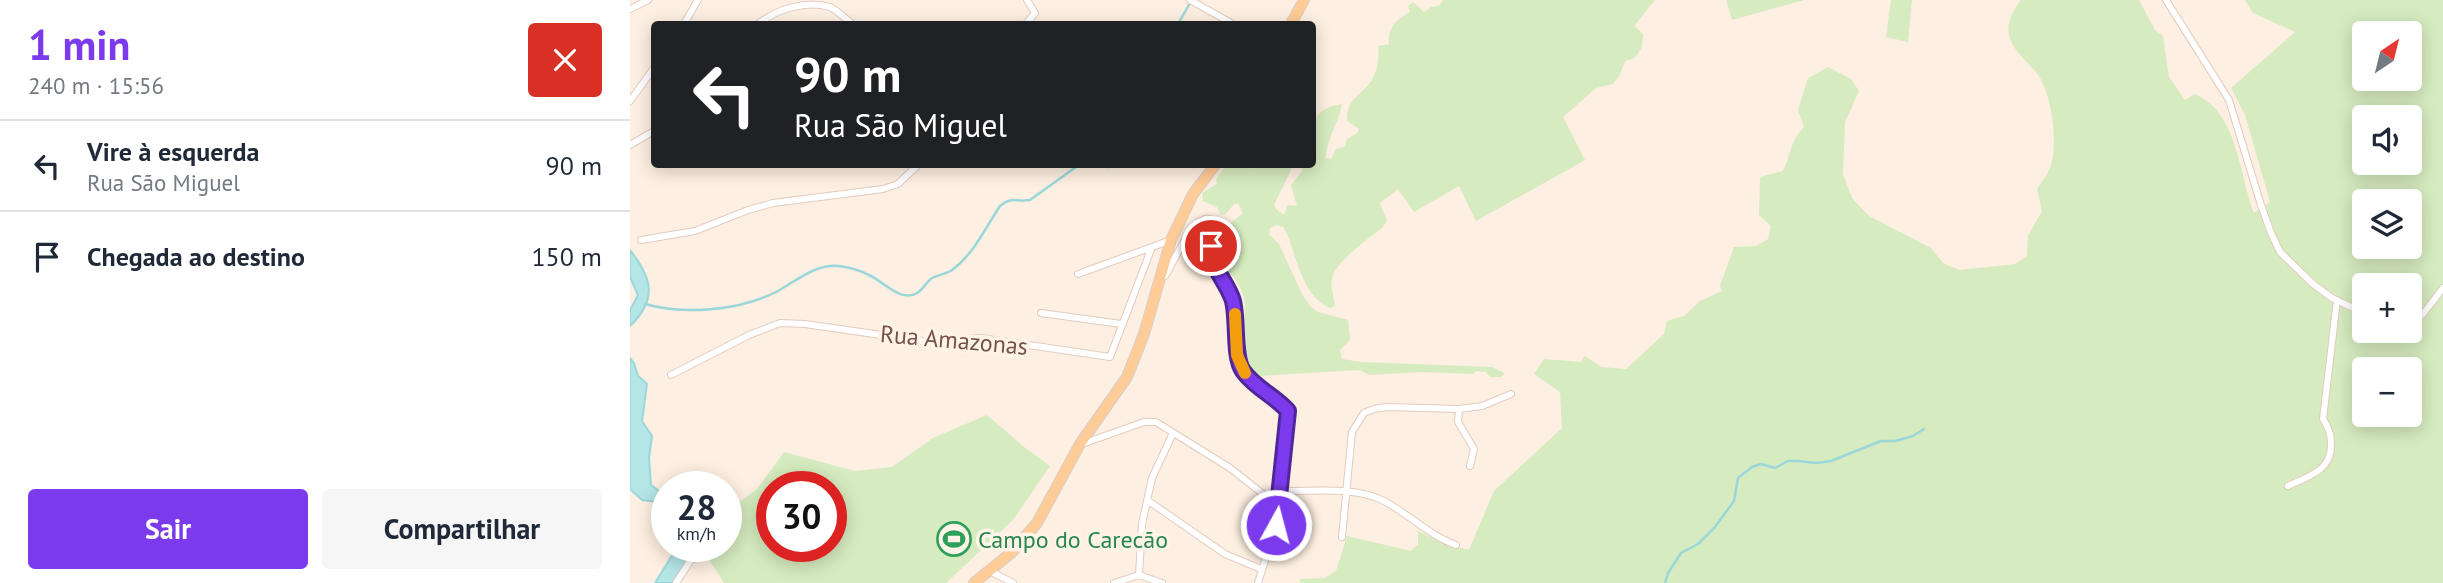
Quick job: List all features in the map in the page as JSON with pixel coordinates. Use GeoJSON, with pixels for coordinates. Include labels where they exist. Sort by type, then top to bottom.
{"type":"FeatureCollection","features":[{"type":"Feature","properties":{"kind":"main road"},"geometry":{"type":"LineString","coordinates":[[1293,21],[1304,0]]}},
{"type":"Feature","properties":{"kind":"main road"},"geometry":{"type":"LineString","coordinates":[[974,583],[1017,547],[1037,523],[1080,444],[1128,377],[1137,356],[1171,240],[1193,194],[1213,168]]}},
{"type":"Feature","properties":{"kind":"street"},"geometry":{"type":"LineString","coordinates":[[630,9],[648,0]]}},
{"type":"Feature","properties":{"kind":"street"},"geometry":{"type":"LineString","coordinates":[[686,21],[698,0]]}},
{"type":"Feature","properties":{"kind":"street"},"geometry":{"type":"LineString","coordinates":[[1027,0],[1035,13],[1028,21]]}},
{"type":"Feature","properties":{"kind":"street"},"geometry":{"type":"LineString","coordinates":[[2166,0],[2229,100],[2260,205],[2280,252],[2298,271],[2337,300],[2352,307]]}},
{"type":"Feature","properties":{"kind":"street"},"geometry":{"type":"LineString","coordinates":[[1193,2],[1228,21]]}},
{"type":"Feature","properties":{"kind":"street"},"geometry":{"type":"LineString","coordinates":[[762,21],[778,9],[797,4],[818,4],[832,8],[848,21]]}},
{"type":"Feature","properties":{"kind":"street"},"geometry":{"type":"LineString","coordinates":[[630,101],[651,72]]}},
{"type":"Feature","properties":{"kind":"street"},"geometry":{"type":"LineString","coordinates":[[630,145],[651,133]]}},
{"type":"Feature","properties":{"kind":"street"},"geometry":{"type":"LineString","coordinates":[[641,240],[695,231],[729,216],[773,203],[883,189],[898,184],[915,168]]}},
{"type":"Feature","properties":{"kind":"street"},"geometry":{"type":"LineString","coordinates":[[1155,291],[1196,226],[1205,219],[1213,222],[1215,227],[1211,257],[1232,300],[1239,363],[1253,382],[1288,411],[1276,525],[1258,583]]}},
{"type":"Feature","properties":{"kind":"street"},"geometry":{"type":"LineString","coordinates":[[1078,274],[1171,240]]}},
{"type":"Feature","properties":{"kind":"street","name":"Rua Amazonas"},"geometry":{"type":"LineString","coordinates":[[671,375],[749,335],[780,324],[805,324],[923,341],[981,338],[1110,358],[1152,247]]}},
{"type":"Feature","properties":{"kind":"street"},"geometry":{"type":"LineString","coordinates":[[2422,315],[2443,288]]}},
{"type":"Feature","properties":{"kind":"street"},"geometry":{"type":"LineString","coordinates":[[2288,486],[2325,466],[2331,454],[2331,431],[2323,419],[2337,300]]}},
{"type":"Feature","properties":{"kind":"street"},"geometry":{"type":"LineString","coordinates":[[1041,313],[1121,324]]}},
{"type":"Feature","properties":{"kind":"street"},"geometry":{"type":"LineString","coordinates":[[1342,537],[1352,432],[1364,413],[1374,408],[1387,407],[1459,409],[1482,406],[1511,394]]}},
{"type":"Feature","properties":{"kind":"street"},"geometry":{"type":"LineString","coordinates":[[1459,409],[1457,416],[1460,428],[1474,449],[1469,466]]}},
{"type":"Feature","properties":{"kind":"street"},"geometry":{"type":"LineString","coordinates":[[1080,444],[1150,421],[1161,425],[1230,468],[1278,506]]}},
{"type":"Feature","properties":{"kind":"street"},"geometry":{"type":"LineString","coordinates":[[1139,575],[1140,548],[1152,478],[1173,433]]}},
{"type":"Feature","properties":{"kind":"street"},"geometry":{"type":"LineString","coordinates":[[1280,491],[1363,493],[1382,500],[1436,536],[1456,545]]}},
{"type":"Feature","properties":{"kind":"street"},"geometry":{"type":"LineString","coordinates":[[1147,500],[1225,554],[1261,569]]}},
{"type":"Feature","properties":{"kind":"street"},"geometry":{"type":"LineString","coordinates":[[676,583],[690,562]]}},
{"type":"Feature","properties":{"kind":"street"},"geometry":{"type":"LineString","coordinates":[[990,571],[1013,583]]}},
{"type":"Feature","properties":{"kind":"street"},"geometry":{"type":"LineString","coordinates":[[1114,583],[1139,575],[1162,583]]}},
{"type":"Feature","properties":{"kind":"green space"},"geometry":{"type":"Polygon","coordinates":[[[1443,0],[1655,0],[1634,26],[1643,34],[1642,47],[1635,58],[1625,61],[1613,84],[1596,88],[1563,117],[1585,160],[1476,221],[1459,186],[1414,212],[1398,189],[1380,203],[1387,221],[1382,228],[1354,250],[1335,271],[1331,285],[1335,305],[1331,308],[1321,303],[1307,287],[1283,227],[1276,225],[1270,228],[1269,234],[1279,244],[1303,296],[1311,307],[1318,312],[1348,320],[1350,340],[1340,350],[1342,359],[1492,367],[1505,373],[1501,377],[1490,377],[1486,372],[1476,371],[1473,374],[1422,372],[1369,375],[1360,370],[1252,378],[1246,376],[1240,354],[1244,299],[1236,280],[1219,258],[1216,238],[1220,224],[1227,226],[1243,213],[1238,203],[1225,215],[1220,214],[1217,207],[1203,201],[1202,193],[1217,184],[1216,179],[1224,168],[1291,168],[1274,205],[1284,215],[1288,205],[1297,206],[1291,185],[1302,168],[1316,168],[1316,118],[1330,107],[1342,104],[1327,151],[1326,158],[1331,159],[1336,149],[1345,147],[1347,139],[1359,129],[1347,121],[1347,114],[1351,104],[1374,76],[1378,46],[1389,44],[1391,29],[1401,17],[1410,12],[1408,6],[1413,2],[1424,12],[1439,6],[1443,0]]]}},
{"type":"Feature","properties":{"kind":"green space"},"geometry":{"type":"Polygon","coordinates":[[[1726,0],[1804,0],[1732,20],[1726,0]]]}},
{"type":"Feature","properties":{"kind":"green space"},"geometry":{"type":"Polygon","coordinates":[[[1891,0],[1912,0],[1908,42],[1886,37],[1891,0]]]}},
{"type":"Feature","properties":{"kind":"green space"},"geometry":{"type":"Polygon","coordinates":[[[2021,0],[2139,0],[2155,30],[2163,36],[2169,77],[2185,100],[2195,94],[2209,103],[2229,130],[2254,213],[2270,202],[2245,115],[2231,88],[2295,32],[2253,13],[2245,0],[2443,0],[2443,583],[1300,583],[1300,579],[1325,578],[1336,571],[1347,536],[1411,551],[1418,544],[1418,531],[1442,543],[1469,550],[1494,491],[1562,428],[1560,392],[1534,374],[1544,359],[1581,362],[1585,356],[1601,367],[1626,369],[1664,334],[1667,321],[1684,316],[1700,301],[1722,291],[1720,286],[1734,247],[1756,246],[1768,239],[1771,226],[1759,215],[1760,177],[1783,171],[1793,143],[1804,127],[1798,110],[1808,78],[1828,67],[1851,79],[1859,91],[1845,122],[1843,174],[1852,198],[1869,216],[1931,248],[1943,263],[1959,270],[2015,264],[2027,256],[2028,236],[2042,211],[2037,189],[2051,165],[2054,132],[2043,83],[2011,41],[2008,30],[2013,12],[2021,0]]]}},
{"type":"Feature","properties":{"kind":"green space"},"geometry":{"type":"Polygon","coordinates":[[[987,415],[1050,466],[1013,520],[946,583],[724,583],[711,562],[742,562],[742,500],[756,490],[756,562],[847,562],[847,471],[770,471],[784,452],[855,471],[892,467],[933,438],[987,415]]]}},
{"type":"Feature","properties":{"kind":"water"},"geometry":{"type":"Polygon","coordinates":[[[630,250],[643,270],[649,288],[645,307],[630,326],[630,310],[638,295],[630,277],[630,250]]]}},
{"type":"Feature","properties":{"kind":"water"},"geometry":{"type":"Polygon","coordinates":[[[630,358],[638,376],[647,384],[642,421],[652,436],[649,458],[651,501],[642,500],[630,489],[630,358]]]}},
{"type":"Feature","properties":{"kind":"water"},"geometry":{"type":"Polygon","coordinates":[[[668,562],[686,562],[672,583],[655,583],[668,562]]]}},
{"type":"Feature","properties":{"kind":"waterway"},"geometry":{"type":"LineString","coordinates":[[1180,21],[1190,3]]}},
{"type":"Feature","properties":{"kind":"waterway"},"geometry":{"type":"LineString","coordinates":[[645,304],[694,310],[728,307],[776,292],[814,270],[830,266],[862,272],[898,293],[911,295],[919,292],[932,278],[960,264],[973,249],[1000,206],[1011,200],[1030,200],[1074,168]]}},
{"type":"Feature","properties":{"kind":"waterway"},"geometry":{"type":"LineString","coordinates":[[1665,583],[1681,553],[1698,544],[1715,527],[1734,501],[1738,478],[1752,467],[1761,464],[1775,468],[1788,461],[1831,461],[1881,441],[1895,441],[1913,436],[1924,429]]}},
{"type":"Feature","properties":{"kind":"slow traffic"},"geometry":{"type":"LineString","coordinates":[[1235,314],[1237,355],[1245,373]]}},
{"type":"Feature","properties":{"kind":"place","name":"Campo do Carecão"},"geometry":{"type":"Point","coordinates":[954,539]}},
{"type":"Feature","properties":{"kind":"route"},"geometry":{"type":"LineString","coordinates":[[1211,246],[1215,268],[1232,300],[1239,363],[1253,382],[1288,411],[1276,525]]}}]}
